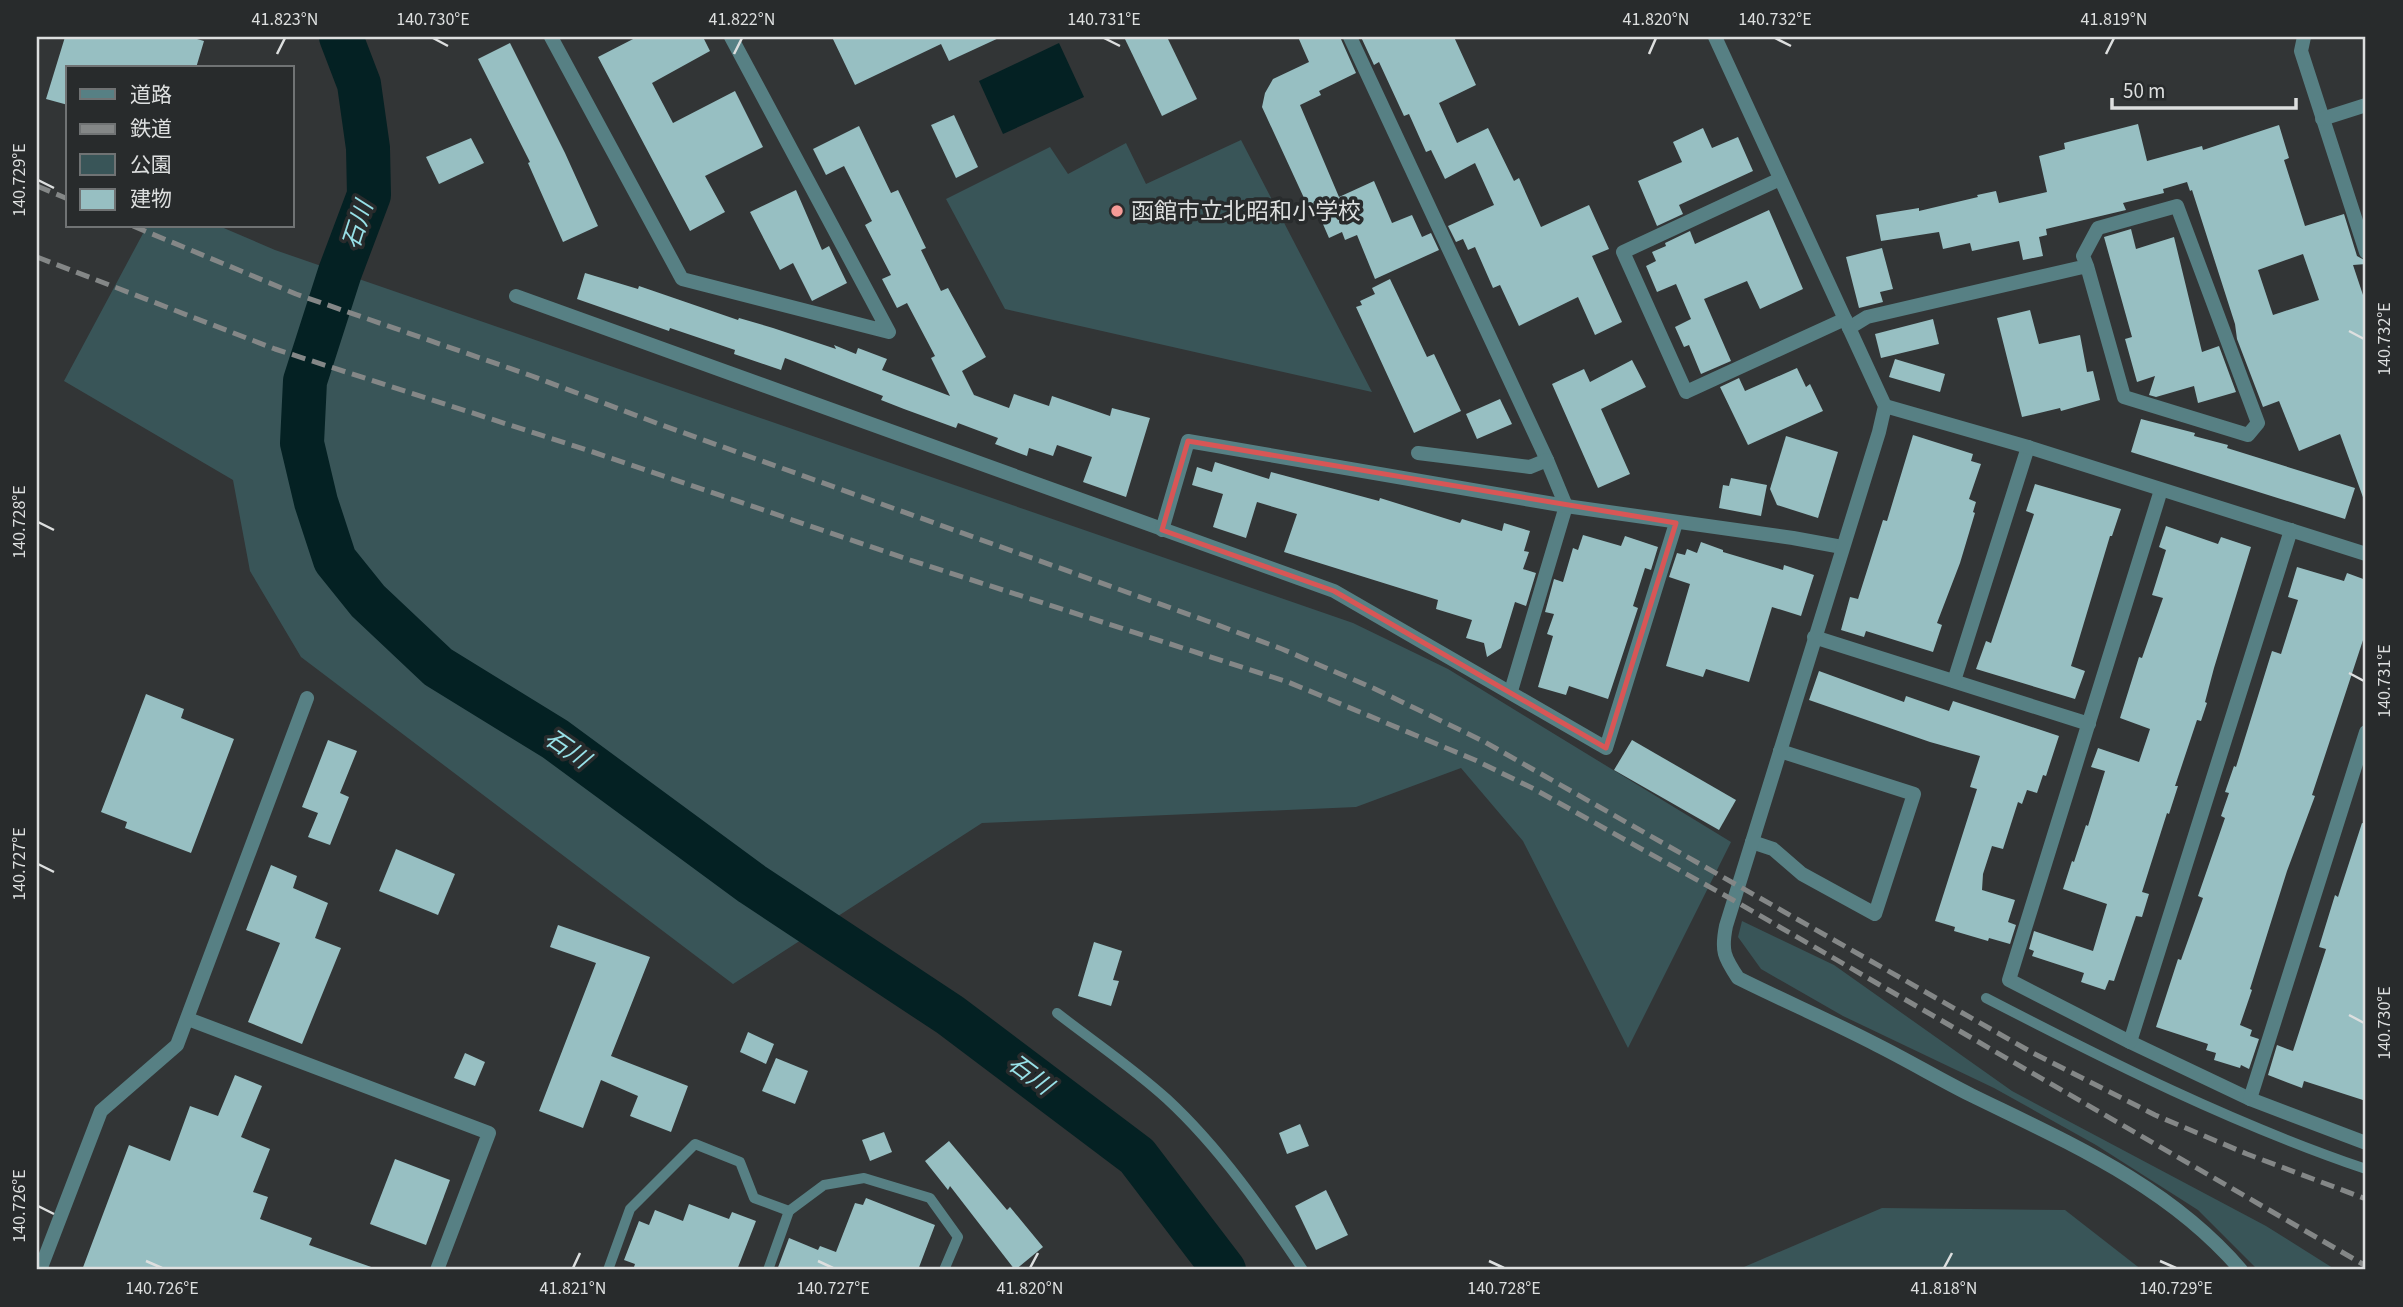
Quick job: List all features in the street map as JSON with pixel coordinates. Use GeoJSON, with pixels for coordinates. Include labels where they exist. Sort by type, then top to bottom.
{"type":"FeatureCollection","features":[{"type":"Feature","properties":{"kind":"street"},"geometry":{"type":"LineString","coordinates":[[551,37],[682,279],[890,332],[731,37]]}},
{"type":"Feature","properties":{"kind":"street"},"geometry":{"type":"LineString","coordinates":[[1350,37],[1566,506],[1511,691]]}},
{"type":"Feature","properties":{"kind":"street"},"geometry":{"type":"LineString","coordinates":[[1715,37],[1885,406],[1729,913],[1722,947],[1727,962],[1738,978],[1877,1045],[2132,1178],[2164,1198],[2206,1231],[2241,1270]]}},
{"type":"Feature","properties":{"kind":"street"},"geometry":{"type":"LineString","coordinates":[[2304,37],[2301,51],[2366,252]]}},
{"type":"Feature","properties":{"kind":"street"},"geometry":{"type":"LineString","coordinates":[[2322,119],[2366,105]]}},
{"type":"Feature","properties":{"kind":"street"},"geometry":{"type":"LineString","coordinates":[[1780,179],[1623,251],[1686,391],[1847,323],[2087,266]]}},
{"type":"Feature","properties":{"kind":"street"},"geometry":{"type":"LineString","coordinates":[[2177,206],[2259,423],[2248,435],[2124,397],[2087,266],[2083,256],[2098,228],[2177,206]]}},
{"type":"Feature","properties":{"kind":"street"},"geometry":{"type":"LineString","coordinates":[[516,296],[1334,591],[1606,748],[1676,523]]}},
{"type":"Feature","properties":{"kind":"street"},"geometry":{"type":"LineString","coordinates":[[1885,406],[2028,447],[2366,554]]}},
{"type":"Feature","properties":{"kind":"street"},"geometry":{"type":"LineString","coordinates":[[1162,530],[1188,441],[1566,506],[1843,547]]}},
{"type":"Feature","properties":{"kind":"street"},"geometry":{"type":"LineString","coordinates":[[1954,681],[2028,447]]}},
{"type":"Feature","properties":{"kind":"street"},"geometry":{"type":"LineString","coordinates":[[1418,453],[1530,467],[1547,460]]}},
{"type":"Feature","properties":{"kind":"street"},"geometry":{"type":"LineString","coordinates":[[2161,490],[2009,981],[2250,1099],[2366,1143]]}},
{"type":"Feature","properties":{"kind":"street"},"geometry":{"type":"LineString","coordinates":[[2130,1042],[2291,530]]}},
{"type":"Feature","properties":{"kind":"street"},"geometry":{"type":"LineString","coordinates":[[1814,637],[2089,724]]}},
{"type":"Feature","properties":{"kind":"street"},"geometry":{"type":"LineString","coordinates":[[40,1270],[101,1111],[177,1045],[307,698]]}},
{"type":"Feature","properties":{"kind":"street"},"geometry":{"type":"LineString","coordinates":[[2250,1099],[2366,732]]}},
{"type":"Feature","properties":{"kind":"street"},"geometry":{"type":"LineString","coordinates":[[1752,842],[1773,849],[1801,874],[1875,914],[1914,794],[1780,751]]}},
{"type":"Feature","properties":{"kind":"street"},"geometry":{"type":"LineString","coordinates":[[188,1019],[489,1133],[437,1270]]}},
{"type":"Feature","properties":{"kind":"lane"},"geometry":{"type":"LineString","coordinates":[[1986,998],[2135,1075],[2294,1144],[2366,1169]]}},
{"type":"Feature","properties":{"kind":"lane"},"geometry":{"type":"LineString","coordinates":[[1057,1013],[1166,1098],[1201,1135],[1260,1206],[1303,1270]]}},
{"type":"Feature","properties":{"kind":"lane"},"geometry":{"type":"LineString","coordinates":[[608,1270],[630,1209],[695,1144],[740,1161],[754,1198],[789,1211]]}},
{"type":"Feature","properties":{"kind":"lane"},"geometry":{"type":"LineString","coordinates":[[768,1270],[789,1211],[824,1185],[864,1178],[930,1198],[958,1237],[944,1270]]}},
{"type":"Feature","properties":{"kind":"highlighted area"},"geometry":{"type":"Polygon","coordinates":[[[1188,441],[1676,523],[1606,748],[1334,591],[1162,530],[1188,441]]]}},
{"type":"Feature","properties":{"kind":"green space"},"geometry":{"type":"Polygon","coordinates":[[[1241,140],[1372,392],[1005,309],[946,199],[1050,147],[1068,174],[1126,143],[1146,184],[1241,140]]]}},
{"type":"Feature","properties":{"kind":"green space"},"geometry":{"type":"Polygon","coordinates":[[[146,228],[224,228],[275,250],[1353,623],[1448,669],[1731,842],[1628,1048],[1523,841],[1461,768],[1356,807],[982,823],[733,984],[301,657],[250,571],[233,480],[64,381],[146,228]]]}},
{"type":"Feature","properties":{"kind":"green space"},"geometry":{"type":"Polygon","coordinates":[[[1742,921],[1834,965],[2012,1091],[2266,1226],[2336,1270],[2258,1270],[2198,1210],[2096,1145],[1994,1088],[1843,1016],[1761,969],[1738,937],[1742,921]]]}},
{"type":"Feature","properties":{"kind":"green space"},"geometry":{"type":"Polygon","coordinates":[[[1882,1208],[2065,1210],[2142,1270],[1737,1270],[1882,1208]]]}},
{"type":"Feature","properties":{"kind":"shaded area"},"geometry":{"type":"Polygon","coordinates":[[[1059,43],[1084,97],[1003,134],[979,81],[1059,43]]]}},
{"type":"Feature","properties":{"kind":"building"},"geometry":{"type":"Polygon","coordinates":[[[65,37],[190,37],[204,41],[197,66],[66,66],[66,104],[46,99],[65,37]]]}},
{"type":"Feature","properties":{"kind":"building"},"geometry":{"type":"Polygon","coordinates":[[[637,37],[703,37],[710,51],[652,83],[673,123],[735,91],[763,147],[705,176],[725,212],[690,231],[598,57],[637,37]]]}},
{"type":"Feature","properties":{"kind":"building"},"geometry":{"type":"Polygon","coordinates":[[[832,37],[1001,37],[949,61],[941,44],[855,85],[832,37]]]}},
{"type":"Feature","properties":{"kind":"building"},"geometry":{"type":"Polygon","coordinates":[[[1124,37],[1167,37],[1197,99],[1162,116],[1124,37]]]}},
{"type":"Feature","properties":{"kind":"building"},"geometry":{"type":"Polygon","coordinates":[[[1298,37],[1340,37],[1356,73],[1319,91],[1321,95],[1300,105],[1339,197],[1374,181],[1392,223],[1412,215],[1422,237],[1431,233],[1439,250],[1375,279],[1357,235],[1345,240],[1342,232],[1329,238],[1316,208],[1310,211],[1262,107],[1265,93],[1273,79],[1309,62],[1298,37]]]}},
{"type":"Feature","properties":{"kind":"building"},"geometry":{"type":"Polygon","coordinates":[[[1361,37],[1454,37],[1476,85],[1439,103],[1457,143],[1488,128],[1514,181],[1519,178],[1541,227],[1589,205],[1609,249],[1592,256],[1622,322],[1595,335],[1578,297],[1519,326],[1500,285],[1493,288],[1475,247],[1468,250],[1463,239],[1456,242],[1448,226],[1494,205],[1475,163],[1445,179],[1431,150],[1426,152],[1409,114],[1404,116],[1379,62],[1374,65],[1361,37]]]}},
{"type":"Feature","properties":{"kind":"building"},"geometry":{"type":"Polygon","coordinates":[[[510,43],[598,226],[563,242],[528,163],[530,162],[478,59],[510,43]]]}},
{"type":"Feature","properties":{"kind":"building"},"geometry":{"type":"Polygon","coordinates":[[[954,115],[978,167],[956,178],[931,125],[954,115]]]}},
{"type":"Feature","properties":{"kind":"building"},"geometry":{"type":"Polygon","coordinates":[[[2138,124],[2147,161],[2202,146],[2203,150],[2279,125],[2289,158],[2284,160],[2305,226],[2344,214],[2357,256],[2366,261],[2366,264],[2353,265],[2366,304],[2366,500],[2340,434],[2299,451],[2279,401],[2263,407],[2237,339],[2235,324],[2192,190],[2190,191],[2187,182],[2163,189],[2164,193],[2123,203],[2126,210],[2046,229],[2047,235],[2039,237],[2043,256],[2023,260],[2019,241],[1972,251],[1970,243],[1943,249],[1939,232],[1881,241],[1876,215],[1919,208],[1919,211],[1996,191],[1999,203],[2047,192],[2039,156],[2065,149],[2064,143],[2138,124]],[[2303,254],[2258,270],[2273,315],[2319,300],[2303,254]]]}},
{"type":"Feature","properties":{"kind":"building"},"geometry":{"type":"Polygon","coordinates":[[[859,126],[891,193],[898,190],[926,248],[921,250],[941,291],[948,288],[986,357],[962,371],[974,395],[1009,408],[1014,394],[1049,406],[1052,396],[1110,416],[1112,408],[1150,418],[1126,497],[1083,482],[1092,457],[1057,445],[1053,456],[1029,448],[1027,456],[995,444],[998,438],[958,423],[956,428],[904,409],[881,400],[883,396],[785,358],[781,370],[734,354],[735,350],[670,328],[669,331],[577,299],[585,273],[638,289],[639,286],[738,320],[739,318],[773,328],[836,349],[834,345],[856,354],[858,348],[887,359],[882,370],[950,396],[931,358],[935,356],[907,303],[897,308],[882,279],[891,275],[865,225],[872,221],[844,166],[826,175],[813,149],[859,126]]]}},
{"type":"Feature","properties":{"kind":"building"},"geometry":{"type":"Polygon","coordinates":[[[1703,128],[1712,148],[1738,137],[1753,171],[1679,205],[1683,214],[1657,226],[1638,181],[1682,162],[1673,142],[1703,128]]]}},
{"type":"Feature","properties":{"kind":"building"},"geometry":{"type":"Polygon","coordinates":[[[471,138],[484,163],[439,184],[426,157],[471,138]]]}},
{"type":"Feature","properties":{"kind":"building"},"geometry":{"type":"Polygon","coordinates":[[[796,190],[822,250],[829,246],[847,283],[812,301],[793,263],[780,270],[750,212],[796,190]]]}},
{"type":"Feature","properties":{"kind":"building"},"geometry":{"type":"Polygon","coordinates":[[[1769,210],[1803,289],[1760,309],[1747,281],[1704,299],[1731,361],[1701,374],[1689,345],[1684,347],[1675,327],[1691,319],[1676,284],[1657,292],[1646,266],[1656,261],[1652,252],[1690,231],[1695,244],[1769,210]]]}},
{"type":"Feature","properties":{"kind":"building"},"geometry":{"type":"Polygon","coordinates":[[[2131,229],[2136,249],[2174,237],[2202,352],[2219,346],[2236,392],[2198,403],[2194,386],[2156,397],[2149,395],[2155,376],[2137,382],[2125,339],[2132,337],[2104,237],[2131,229]]]}},
{"type":"Feature","properties":{"kind":"building"},"geometry":{"type":"Polygon","coordinates":[[[1882,248],[1893,289],[1880,292],[1883,302],[1859,308],[1846,257],[1882,248]]]}},
{"type":"Feature","properties":{"kind":"building"},"geometry":{"type":"Polygon","coordinates":[[[1390,279],[1427,357],[1434,354],[1461,411],[1414,433],[1356,307],[1362,305],[1360,301],[1375,294],[1372,288],[1390,279]]]}},
{"type":"Feature","properties":{"kind":"building"},"geometry":{"type":"Polygon","coordinates":[[[2030,310],[2039,344],[2080,335],[2087,372],[2093,371],[2100,400],[2061,411],[2060,408],[2022,417],[1997,318],[2030,310]]]}},
{"type":"Feature","properties":{"kind":"building"},"geometry":{"type":"Polygon","coordinates":[[[1933,319],[1939,344],[1881,358],[1875,334],[1933,319]]]}},
{"type":"Feature","properties":{"kind":"building"},"geometry":{"type":"Polygon","coordinates":[[[1895,359],[1945,374],[1940,392],[1889,377],[1895,359]]]}},
{"type":"Feature","properties":{"kind":"building"},"geometry":{"type":"Polygon","coordinates":[[[1632,360],[1646,387],[1601,409],[1630,474],[1598,488],[1552,384],[1584,369],[1590,382],[1632,360]]]}},
{"type":"Feature","properties":{"kind":"building"},"geometry":{"type":"Polygon","coordinates":[[[1797,368],[1806,387],[1810,384],[1823,411],[1748,445],[1720,387],[1739,378],[1745,391],[1797,368]]]}},
{"type":"Feature","properties":{"kind":"building"},"geometry":{"type":"Polygon","coordinates":[[[1500,399],[1512,424],[1477,439],[1466,414],[1500,399]]]}},
{"type":"Feature","properties":{"kind":"building"},"geometry":{"type":"Polygon","coordinates":[[[2141,419],[2195,433],[2194,436],[2228,445],[2227,448],[2355,488],[2345,519],[2131,452],[2141,419]]]}},
{"type":"Feature","properties":{"kind":"building"},"geometry":{"type":"Polygon","coordinates":[[[1913,435],[1973,454],[1971,461],[1981,464],[1969,499],[1976,502],[1975,513],[1960,563],[1937,623],[1942,625],[1933,652],[1866,631],[1864,637],[1841,630],[1850,597],[1858,599],[1883,520],[1887,521],[1913,435]]]}},
{"type":"Feature","properties":{"kind":"building"},"geometry":{"type":"Polygon","coordinates":[[[1786,436],[1838,452],[1818,518],[1777,505],[1770,489],[1786,436]]]}},
{"type":"Feature","properties":{"kind":"building"},"geometry":{"type":"Polygon","coordinates":[[[1215,462],[1269,479],[1271,472],[1379,501],[1380,498],[1460,523],[1462,519],[1502,531],[1504,523],[1530,531],[1524,551],[1529,552],[1523,569],[1536,573],[1526,606],[1515,602],[1501,648],[1487,657],[1484,643],[1466,638],[1472,620],[1436,609],[1438,600],[1284,552],[1297,514],[1257,502],[1246,538],[1213,527],[1223,494],[1192,485],[1197,467],[1212,472],[1215,462]]]}},
{"type":"Feature","properties":{"kind":"building"},"geometry":{"type":"Polygon","coordinates":[[[1731,478],[1767,485],[1761,516],[1719,508],[1723,485],[1729,486],[1731,478]]]}},
{"type":"Feature","properties":{"kind":"building"},"geometry":{"type":"Polygon","coordinates":[[[2035,484],[2121,509],[2110,536],[2071,666],[2085,671],[2075,699],[1976,669],[1986,641],[1991,643],[2034,514],[2026,511],[2035,484]]]}},
{"type":"Feature","properties":{"kind":"building"},"geometry":{"type":"Polygon","coordinates":[[[2166,526],[2218,544],[2221,537],[2251,547],[2214,668],[2205,702],[2207,703],[2201,721],[2197,720],[2142,892],[2149,894],[2142,917],[2136,916],[2114,981],[2109,980],[2105,990],[2081,982],[2084,973],[2032,956],[2034,951],[2029,949],[2034,931],[2093,951],[2107,904],[2063,889],[2086,825],[2088,826],[2105,771],[2091,767],[2098,748],[2139,762],[2150,729],[2120,718],[2139,657],[2142,658],[2163,598],[2152,595],[2166,550],[2159,547],[2166,526]]]}},
{"type":"Feature","properties":{"kind":"building"},"geometry":{"type":"Polygon","coordinates":[[[1583,535],[1621,546],[1625,536],[1658,547],[1651,570],[1645,568],[1633,606],[1638,608],[1608,699],[1569,686],[1566,695],[1538,687],[1553,636],[1547,634],[1554,614],[1545,612],[1554,579],[1563,582],[1573,548],[1578,550],[1583,535]]]}},
{"type":"Feature","properties":{"kind":"building"},"geometry":{"type":"Polygon","coordinates":[[[1701,542],[1723,552],[1783,570],[1784,565],[1814,575],[1801,616],[1772,607],[1749,682],[1706,669],[1703,677],[1666,666],[1690,584],[1669,577],[1677,553],[1685,555],[1687,549],[1697,553],[1701,542]]]}},
{"type":"Feature","properties":{"kind":"building"},"geometry":{"type":"Polygon","coordinates":[[[2297,567],[2344,581],[2347,573],[2366,580],[2366,631],[2312,795],[2315,796],[2287,871],[2240,1025],[2252,1030],[2250,1036],[2259,1039],[2249,1069],[2214,1060],[2216,1053],[2206,1050],[2208,1044],[2156,1027],[2178,959],[2181,960],[2203,898],[2198,896],[2225,818],[2221,816],[2229,793],[2225,792],[2234,766],[2236,767],[2272,651],[2281,654],[2298,600],[2288,597],[2297,567]]]}},
{"type":"Feature","properties":{"kind":"building"},"geometry":{"type":"Polygon","coordinates":[[[1819,671],[1904,702],[1906,696],[1949,711],[1953,701],[2059,736],[2046,776],[2043,775],[2037,793],[2027,790],[2022,804],[2018,802],[2003,849],[1992,846],[1983,874],[1982,890],[2015,900],[2008,922],[2016,925],[2010,944],[1954,931],[1955,927],[1935,921],[1977,789],[1970,787],[1980,756],[1930,742],[1809,700],[1819,671]]]}},
{"type":"Feature","properties":{"kind":"building"},"geometry":{"type":"Polygon","coordinates":[[[146,694],[184,709],[181,718],[234,739],[191,853],[125,828],[127,822],[101,812],[146,694]]]}},
{"type":"Feature","properties":{"kind":"building"},"geometry":{"type":"Polygon","coordinates":[[[328,740],[357,751],[340,793],[349,797],[330,845],[308,837],[318,813],[302,807],[328,740]]]}},
{"type":"Feature","properties":{"kind":"building"},"geometry":{"type":"Polygon","coordinates":[[[1632,740],[1736,800],[1719,830],[1614,770],[1632,740]]]}},
{"type":"Feature","properties":{"kind":"building"},"geometry":{"type":"Polygon","coordinates":[[[2362,823],[2366,824],[2366,1101],[2304,1081],[2302,1088],[2268,1075],[2277,1045],[2293,1051],[2326,949],[2319,947],[2362,823]]]}},
{"type":"Feature","properties":{"kind":"building"},"geometry":{"type":"Polygon","coordinates":[[[396,849],[455,874],[438,915],[379,891],[396,849]]]}},
{"type":"Feature","properties":{"kind":"building"},"geometry":{"type":"Polygon","coordinates":[[[271,865],[297,876],[293,888],[328,903],[315,938],[341,948],[302,1044],[248,1022],[280,943],[246,930],[271,865]]]}},
{"type":"Feature","properties":{"kind":"building"},"geometry":{"type":"Polygon","coordinates":[[[558,925],[650,957],[611,1056],[688,1086],[671,1132],[630,1116],[638,1096],[601,1080],[583,1128],[539,1111],[596,963],[550,947],[558,925]]]}},
{"type":"Feature","properties":{"kind":"building"},"geometry":{"type":"Polygon","coordinates":[[[1094,942],[1122,951],[1113,980],[1119,981],[1111,1006],[1078,996],[1094,942]]]}},
{"type":"Feature","properties":{"kind":"building"},"geometry":{"type":"Polygon","coordinates":[[[748,1032],[774,1044],[766,1064],[740,1052],[748,1032]]]}},
{"type":"Feature","properties":{"kind":"building"},"geometry":{"type":"Polygon","coordinates":[[[465,1053],[485,1062],[475,1086],[454,1078],[465,1053]]]}},
{"type":"Feature","properties":{"kind":"building"},"geometry":{"type":"Polygon","coordinates":[[[776,1058],[808,1071],[795,1104],[762,1091],[776,1058]]]}},
{"type":"Feature","properties":{"kind":"building"},"geometry":{"type":"Polygon","coordinates":[[[235,1075],[262,1086],[241,1137],[270,1149],[253,1192],[268,1197],[260,1219],[312,1238],[309,1245],[374,1268],[373,1270],[82,1270],[129,1145],[170,1161],[190,1106],[218,1116],[235,1075]]]}},
{"type":"Feature","properties":{"kind":"building"},"geometry":{"type":"Polygon","coordinates":[[[1300,1124],[1309,1146],[1287,1154],[1279,1133],[1300,1124]]]}},
{"type":"Feature","properties":{"kind":"building"},"geometry":{"type":"Polygon","coordinates":[[[884,1132],[892,1152],[870,1161],[862,1140],[884,1132]]]}},
{"type":"Feature","properties":{"kind":"building"},"geometry":{"type":"Polygon","coordinates":[[[949,1141],[1007,1210],[1010,1207],[1043,1247],[1015,1270],[950,1186],[948,1190],[925,1161],[949,1141]]]}},
{"type":"Feature","properties":{"kind":"building"},"geometry":{"type":"Polygon","coordinates":[[[395,1159],[450,1180],[426,1245],[370,1224],[395,1159]]]}},
{"type":"Feature","properties":{"kind":"building"},"geometry":{"type":"Polygon","coordinates":[[[1326,1190],[1348,1235],[1316,1250],[1295,1206],[1326,1190]]]}},
{"type":"Feature","properties":{"kind":"building"},"geometry":{"type":"Polygon","coordinates":[[[866,1198],[935,1225],[918,1270],[777,1270],[789,1238],[818,1250],[820,1246],[836,1252],[855,1203],[863,1205],[866,1198]]]}},
{"type":"Feature","properties":{"kind":"building"},"geometry":{"type":"Polygon","coordinates":[[[689,1204],[729,1219],[732,1212],[756,1221],[737,1270],[633,1270],[635,1264],[624,1260],[639,1221],[649,1225],[655,1210],[683,1221],[689,1204]]]}},
{"type":"Feature","properties":{"kind":"waterway","name":"石川"},"geometry":{"type":"LineString","coordinates":[[341,37],[359,84],[368,148],[369,195],[340,272],[305,381],[302,443],[316,502],[335,560],[368,601],[438,667],[555,739],[752,884],[950,1015],[1137,1156],[1224,1270]]}},
{"type":"Feature","properties":{"kind":"railway"},"geometry":{"type":"LineString","coordinates":[[37,186],[66,198]]}},
{"type":"Feature","properties":{"kind":"railway"},"geometry":{"type":"LineString","coordinates":[[138,228],[296,294],[532,376],[1207,621],[1282,649],[1373,688],[1483,741],[2033,1053],[2155,1115],[2247,1154],[2366,1199]]}},
{"type":"Feature","properties":{"kind":"railway"},"geometry":{"type":"LineString","coordinates":[[37,257],[275,349],[593,452],[910,560],[1288,682],[1475,760],[1534,789],[1733,900],[2366,1266]]}},
{"type":"Feature","properties":{"kind":"place","name":"函館市立北昭和小学校"},"geometry":{"type":"Point","coordinates":[1117,211]}}]}
